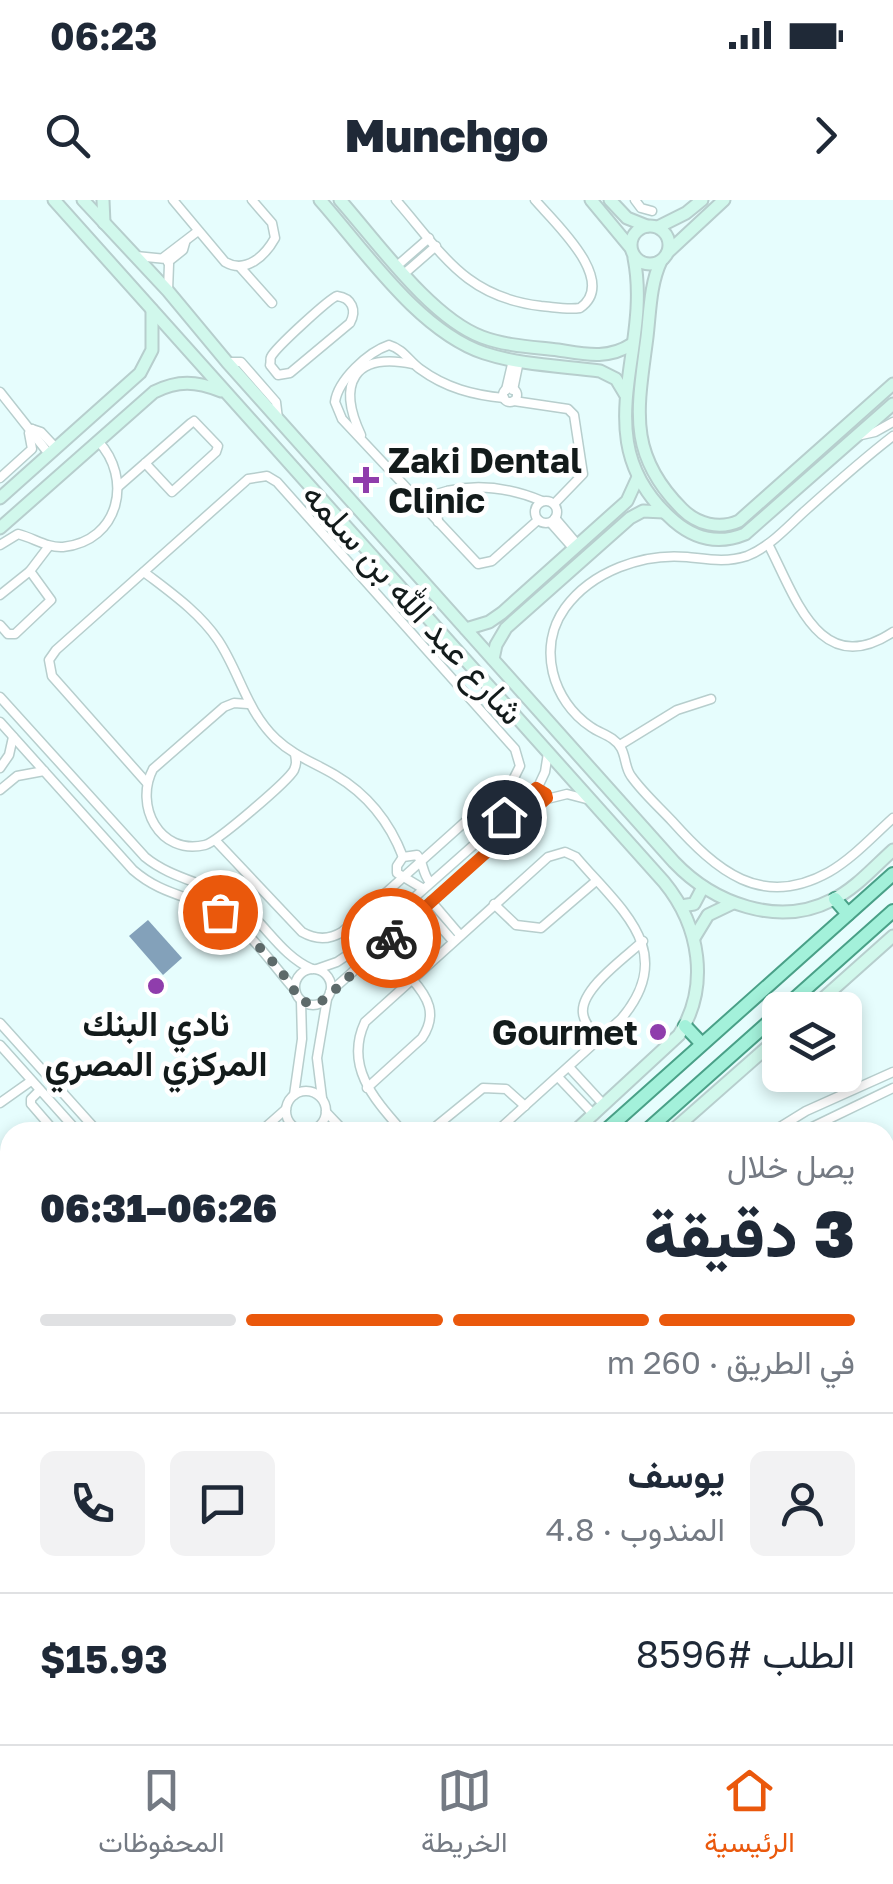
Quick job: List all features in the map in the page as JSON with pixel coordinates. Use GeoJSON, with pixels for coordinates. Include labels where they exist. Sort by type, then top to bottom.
{"type":"FeatureCollection","features":[{"type":"Feature","properties":{"kind":"main road"},"geometry":{"type":"LineString","coordinates":[[615,1122],[893,874]]}},
{"type":"Feature","properties":{"kind":"main road"},"geometry":{"type":"LineString","coordinates":[[835,899],[848,914]]}},
{"type":"Feature","properties":{"kind":"main road"},"geometry":{"type":"LineString","coordinates":[[802,992],[893,911]]}},
{"type":"Feature","properties":{"kind":"main road"},"geometry":{"type":"LineString","coordinates":[[657,1122],[762,1028]]}},
{"type":"Feature","properties":{"kind":"main road"},"geometry":{"type":"LineString","coordinates":[[682,1031],[702,1044]]}},
{"type":"Feature","properties":{"kind":"main road"},"geometry":{"type":"LineString","coordinates":[[678,1104],[690,1116]]}},
{"type":"Feature","properties":{"kind":"street","name":"شارع عبد الله بن سلمه"},"geometry":{"type":"LineString","coordinates":[[54,200],[681,906],[698,959],[697,986],[682,1031]]}},
{"type":"Feature","properties":{"kind":"street","name":"شارع عبد الله بن سلمه"},"geometry":{"type":"LineString","coordinates":[[83,200],[674,862],[703,887],[754,910],[786,912],[835,899]]}},
{"type":"Feature","properties":{"kind":"street"},"geometry":{"type":"LineString","coordinates":[[103,200],[104,223]]}},
{"type":"Feature","properties":{"kind":"street"},"geometry":{"type":"LineString","coordinates":[[173,200],[225,262],[240,267],[272,303]]}},
{"type":"Feature","properties":{"kind":"street"},"geometry":{"type":"LineString","coordinates":[[240,267],[249,265],[275,238],[272,223],[252,200]]}},
{"type":"Feature","properties":{"kind":"street"},"geometry":{"type":"LineString","coordinates":[[320,200],[427,320],[465,346],[516,361],[594,370],[616,379],[625,394]]}},
{"type":"Feature","properties":{"kind":"street"},"geometry":{"type":"LineString","coordinates":[[340,200],[450,320],[482,337],[505,344],[596,355],[618,352],[632,344]]}},
{"type":"Feature","properties":{"kind":"street"},"geometry":{"type":"LineString","coordinates":[[396,200],[468,280],[490,294],[514,303],[580,308],[592,296],[589,270],[577,248],[534,200]]}},
{"type":"Feature","properties":{"kind":"street"},"geometry":{"type":"LineString","coordinates":[[591,200],[644,264],[664,257],[724,200]]}},
{"type":"Feature","properties":{"kind":"street"},"geometry":{"type":"LineString","coordinates":[[610,200],[622,214],[652,227],[668,240],[652,299],[638,407],[631,432],[666,492],[686,514],[709,524],[732,524],[745,516],[893,384]]}},
{"type":"Feature","properties":{"kind":"street"},"geometry":{"type":"LineString","coordinates":[[635,200],[640,208],[652,211]]}},
{"type":"Feature","properties":{"kind":"street"},"geometry":{"type":"LineString","coordinates":[[702,200],[677,219],[632,236],[638,294],[625,394],[638,477],[664,512],[685,530],[708,540],[734,539],[754,528],[893,404]]}},
{"type":"Feature","properties":{"kind":"street"},"geometry":{"type":"LineString","coordinates":[[610,222],[622,214]]}},
{"type":"Feature","properties":{"kind":"street"},"geometry":{"type":"LineString","coordinates":[[168,291],[166,260],[177,244],[185,243],[198,231]]}},
{"type":"Feature","properties":{"kind":"street"},"geometry":{"type":"LineString","coordinates":[[401,269],[429,238]]}},
{"type":"Feature","properties":{"kind":"street"},"geometry":{"type":"LineString","coordinates":[[401,269],[436,246]]}},
{"type":"Feature","properties":{"kind":"street"},"geometry":{"type":"LineString","coordinates":[[136,256],[166,260]]}},
{"type":"Feature","properties":{"kind":"street"},"geometry":{"type":"LineString","coordinates":[[255,378],[270,365],[274,353],[328,299],[337,296],[349,301],[354,313],[348,326],[290,373],[278,375],[264,388]]}},
{"type":"Feature","properties":{"kind":"street"},"geometry":{"type":"LineString","coordinates":[[0,498],[115,398],[148,362],[155,336],[152,310]]}},
{"type":"Feature","properties":{"kind":"street"},"geometry":{"type":"LineString","coordinates":[[508,393],[480,396],[451,387],[414,364],[396,347],[382,347],[340,384],[335,396],[342,419],[474,561],[483,565],[492,562],[538,520],[553,520]]}},
{"type":"Feature","properties":{"kind":"street"},"geometry":{"type":"LineString","coordinates":[[594,370],[596,355]]}},
{"type":"Feature","properties":{"kind":"street"},"geometry":{"type":"LineString","coordinates":[[363,440],[349,402],[355,378],[366,366],[382,360],[414,364]]}},
{"type":"Feature","properties":{"kind":"street"},"geometry":{"type":"LineString","coordinates":[[516,361],[508,402],[568,409],[574,415],[583,474],[554,504],[553,520],[576,547]]}},
{"type":"Feature","properties":{"kind":"street"},"geometry":{"type":"LineString","coordinates":[[227,362],[241,362],[276,402],[278,419]]}},
{"type":"Feature","properties":{"kind":"street"},"geometry":{"type":"LineString","coordinates":[[270,365],[278,375]]}},
{"type":"Feature","properties":{"kind":"street"},"geometry":{"type":"LineString","coordinates":[[0,528],[154,392],[181,382],[224,392]]}},
{"type":"Feature","properties":{"kind":"street"},"geometry":{"type":"LineString","coordinates":[[0,392],[32,428],[41,432],[53,451]]}},
{"type":"Feature","properties":{"kind":"street"},"geometry":{"type":"LineString","coordinates":[[115,398],[130,413]]}},
{"type":"Feature","properties":{"kind":"street"},"geometry":{"type":"LineString","coordinates":[[119,486],[145,463],[194,421],[218,448],[172,492],[145,463]]}},
{"type":"Feature","properties":{"kind":"street"},"geometry":{"type":"LineString","coordinates":[[858,436],[893,422]]}},
{"type":"Feature","properties":{"kind":"street"},"geometry":{"type":"LineString","coordinates":[[0,478],[32,449],[28,433],[32,428]]}},
{"type":"Feature","properties":{"kind":"street"},"geometry":{"type":"LineString","coordinates":[[893,436],[768,544],[746,556],[730,560],[674,556],[634,563],[592,581],[564,609],[551,638],[550,657],[555,682],[578,717],[620,745],[631,776],[706,859],[728,874],[752,883],[792,884],[817,878],[842,864],[893,818]]}},
{"type":"Feature","properties":{"kind":"street"},"geometry":{"type":"LineString","coordinates":[[0,546],[18,534],[49,546],[75,544],[98,532],[113,511],[119,486],[115,464],[98,440]]}},
{"type":"Feature","properties":{"kind":"street"},"geometry":{"type":"LineString","coordinates":[[299,475],[310,472],[317,462]]}},
{"type":"Feature","properties":{"kind":"street"},"geometry":{"type":"LineString","coordinates":[[146,783],[54,679],[49,668],[53,652],[248,479],[263,475],[277,482],[520,757],[520,769],[338,935],[314,938],[302,932],[216,841]]}},
{"type":"Feature","properties":{"kind":"street"},"geometry":{"type":"LineString","coordinates":[[466,629],[502,613],[630,497],[638,477]]}},
{"type":"Feature","properties":{"kind":"street"},"geometry":{"type":"LineString","coordinates":[[321,500],[337,484]]}},
{"type":"Feature","properties":{"kind":"street"},"geometry":{"type":"LineString","coordinates":[[419,501],[448,490],[496,488],[554,504]]}},
{"type":"Feature","properties":{"kind":"street"},"geometry":{"type":"LineString","coordinates":[[438,522],[436,508],[448,490]]}},
{"type":"Feature","properties":{"kind":"street"},"geometry":{"type":"LineString","coordinates":[[630,497],[639,512]]}},
{"type":"Feature","properties":{"kind":"street"},"geometry":{"type":"LineString","coordinates":[[538,520],[535,508],[542,501]]}},
{"type":"Feature","properties":{"kind":"street"},"geometry":{"type":"LineString","coordinates":[[494,658],[498,639],[511,624],[639,512],[664,512]]}},
{"type":"Feature","properties":{"kind":"street"},"geometry":{"type":"LineString","coordinates":[[708,540],[709,524]]}},
{"type":"Feature","properties":{"kind":"street"},"geometry":{"type":"LineString","coordinates":[[768,544],[810,623],[824,639],[844,647],[858,646],[893,632]]}},
{"type":"Feature","properties":{"kind":"street"},"geometry":{"type":"LineString","coordinates":[[0,595],[30,570],[49,546]]}},
{"type":"Feature","properties":{"kind":"street"},"geometry":{"type":"LineString","coordinates":[[0,626],[8,634],[15,634],[52,600],[30,570]]}},
{"type":"Feature","properties":{"kind":"street"},"geometry":{"type":"LineString","coordinates":[[144,572],[211,630],[225,651],[248,704],[266,729],[296,754],[340,778],[366,798],[388,826],[403,857]]}},
{"type":"Feature","properties":{"kind":"street"},"geometry":{"type":"LineString","coordinates":[[502,613],[511,624]]}},
{"type":"Feature","properties":{"kind":"street"},"geometry":{"type":"LineString","coordinates":[[0,698],[145,857],[164,872],[233,900],[288,955],[328,978],[329,994],[318,1037],[322,1098],[326,1112],[336,1122]]}},
{"type":"Feature","properties":{"kind":"street"},"geometry":{"type":"LineString","coordinates":[[620,745],[677,710],[711,699]]}},
{"type":"Feature","properties":{"kind":"street"},"geometry":{"type":"LineString","coordinates":[[248,704],[234,703],[220,710],[153,769],[146,783],[148,815],[165,837],[193,846],[216,841],[291,774],[296,754]]}},
{"type":"Feature","properties":{"kind":"street"},"geometry":{"type":"LineString","coordinates":[[0,722],[133,870],[155,887],[231,920],[294,989],[302,1001],[302,1039],[294,1095],[271,1122]]}},
{"type":"Feature","properties":{"kind":"street"},"geometry":{"type":"LineString","coordinates":[[0,768],[9,755],[13,737]]}},
{"type":"Feature","properties":{"kind":"street"},"geometry":{"type":"LineString","coordinates":[[294,989],[299,975],[337,962],[355,950],[536,788],[545,772],[548,753]]}},
{"type":"Feature","properties":{"kind":"street"},"geometry":{"type":"LineString","coordinates":[[0,790],[25,772],[44,771]]}},
{"type":"Feature","properties":{"kind":"street"},"geometry":{"type":"LineString","coordinates":[[536,788],[545,792],[547,798]]}},
{"type":"Feature","properties":{"kind":"street"},"geometry":{"type":"LineString","coordinates":[[302,1001],[316,1005],[547,798],[567,794],[590,800]]}},
{"type":"Feature","properties":{"kind":"street"},"geometry":{"type":"LineString","coordinates":[[835,899],[893,850]]}},
{"type":"Feature","properties":{"kind":"street"},"geometry":{"type":"LineString","coordinates":[[395,1122],[367,1088],[358,1060],[362,1029],[375,1010],[548,857],[559,852],[576,857],[635,926],[647,969],[642,988],[628,1012],[508,1122]]}},
{"type":"Feature","properties":{"kind":"street"},"geometry":{"type":"LineString","coordinates":[[402,878],[397,869],[403,857],[413,854],[422,861]]}},
{"type":"Feature","properties":{"kind":"street"},"geometry":{"type":"LineString","coordinates":[[422,861],[425,885]]}},
{"type":"Feature","properties":{"kind":"street"},"geometry":{"type":"LineString","coordinates":[[155,887],[164,872]]}},
{"type":"Feature","properties":{"kind":"street"},"geometry":{"type":"LineString","coordinates":[[402,878],[425,885]]}},
{"type":"Feature","properties":{"kind":"street"},"geometry":{"type":"LineString","coordinates":[[494,904],[516,925],[541,928],[596,881]]}},
{"type":"Feature","properties":{"kind":"street"},"geometry":{"type":"LineString","coordinates":[[681,906],[694,904],[703,887]]}},
{"type":"Feature","properties":{"kind":"street"},"geometry":{"type":"LineString","coordinates":[[693,938],[708,915],[734,902]]}},
{"type":"Feature","properties":{"kind":"street"},"geometry":{"type":"LineString","coordinates":[[428,904],[456,938]]}},
{"type":"Feature","properties":{"kind":"street"},"geometry":{"type":"LineString","coordinates":[[830,992],[893,936]]}},
{"type":"Feature","properties":{"kind":"street"},"geometry":{"type":"LineString","coordinates":[[599,1040],[582,1013],[587,994],[642,941]]}},
{"type":"Feature","properties":{"kind":"street"},"geometry":{"type":"LineString","coordinates":[[367,1088],[428,1028],[429,1000],[411,978]]}},
{"type":"Feature","properties":{"kind":"street"},"geometry":{"type":"LineString","coordinates":[[0,1023],[89,1122]]}},
{"type":"Feature","properties":{"kind":"street"},"geometry":{"type":"LineString","coordinates":[[586,1122],[682,1031]]}},
{"type":"Feature","properties":{"kind":"street"},"geometry":{"type":"LineString","coordinates":[[0,1046],[69,1122]]}},
{"type":"Feature","properties":{"kind":"street"},"geometry":{"type":"LineString","coordinates":[[683,1122],[762,1052]]}},
{"type":"Feature","properties":{"kind":"street"},"geometry":{"type":"LineString","coordinates":[[570,1066],[604,1105]]}},
{"type":"Feature","properties":{"kind":"street"},"geometry":{"type":"LineString","coordinates":[[788,1122],[893,1072]]}},
{"type":"Feature","properties":{"kind":"street"},"geometry":{"type":"LineString","coordinates":[[558,1076],[594,1115]]}},
{"type":"Feature","properties":{"kind":"street"},"geometry":{"type":"LineString","coordinates":[[0,1102],[32,1080]]}},
{"type":"Feature","properties":{"kind":"street"},"geometry":{"type":"LineString","coordinates":[[876,1080],[882,1094]]}},
{"type":"Feature","properties":{"kind":"street"},"geometry":{"type":"LineString","coordinates":[[440,1122],[483,1088],[506,1088],[526,1106]]}},
{"type":"Feature","properties":{"kind":"street"},"geometry":{"type":"LineString","coordinates":[[823,1122],[893,1088]]}},
{"type":"Feature","properties":{"kind":"street"},"geometry":{"type":"LineString","coordinates":[[40,1090],[30,1104],[46,1122]]}},
{"type":"Feature","properties":{"kind":"street"},"geometry":{"type":"LineString","coordinates":[[294,1095],[311,1092],[322,1098]]}},
{"type":"Feature","properties":{"kind":"street"},"geometry":{"type":"LineString","coordinates":[[286,1108],[290,1122]]}},
{"type":"Feature","properties":{"kind":"street"},"geometry":{"type":"LineString","coordinates":[[322,1122],[326,1112]]}},
{"type":"Feature","properties":{"kind":"street"},"geometry":{"type":"LineString","coordinates":[[687,1122],[690,1116]]}},
{"type":"Feature","properties":{"kind":"water"},"geometry":{"type":"Polygon","coordinates":[[[148,920],[182,958],[163,975],[129,936],[148,920]]]}},
{"type":"Feature","properties":{"kind":"way so far"},"geometry":{"type":"LineString","coordinates":[[220,912],[237,925],[298,998],[311,1005],[328,997],[391,938]]}},
{"type":"Feature","properties":{"kind":"place","name":"Zaki Dental Clinic"},"geometry":{"type":"Point","coordinates":[366,480]}},
{"type":"Feature","properties":{"kind":"place","name":"نادي البنك المركزي المصري"},"geometry":{"type":"Point","coordinates":[156,986]}},
{"type":"Feature","properties":{"kind":"place","name":"Gourmet"},"geometry":{"type":"Point","coordinates":[658,1032]}},
{"type":"Feature","properties":{"kind":"route"},"geometry":{"type":"LineString","coordinates":[[391,938],[547,798],[546,794],[536,788],[504,817]]}}]}
